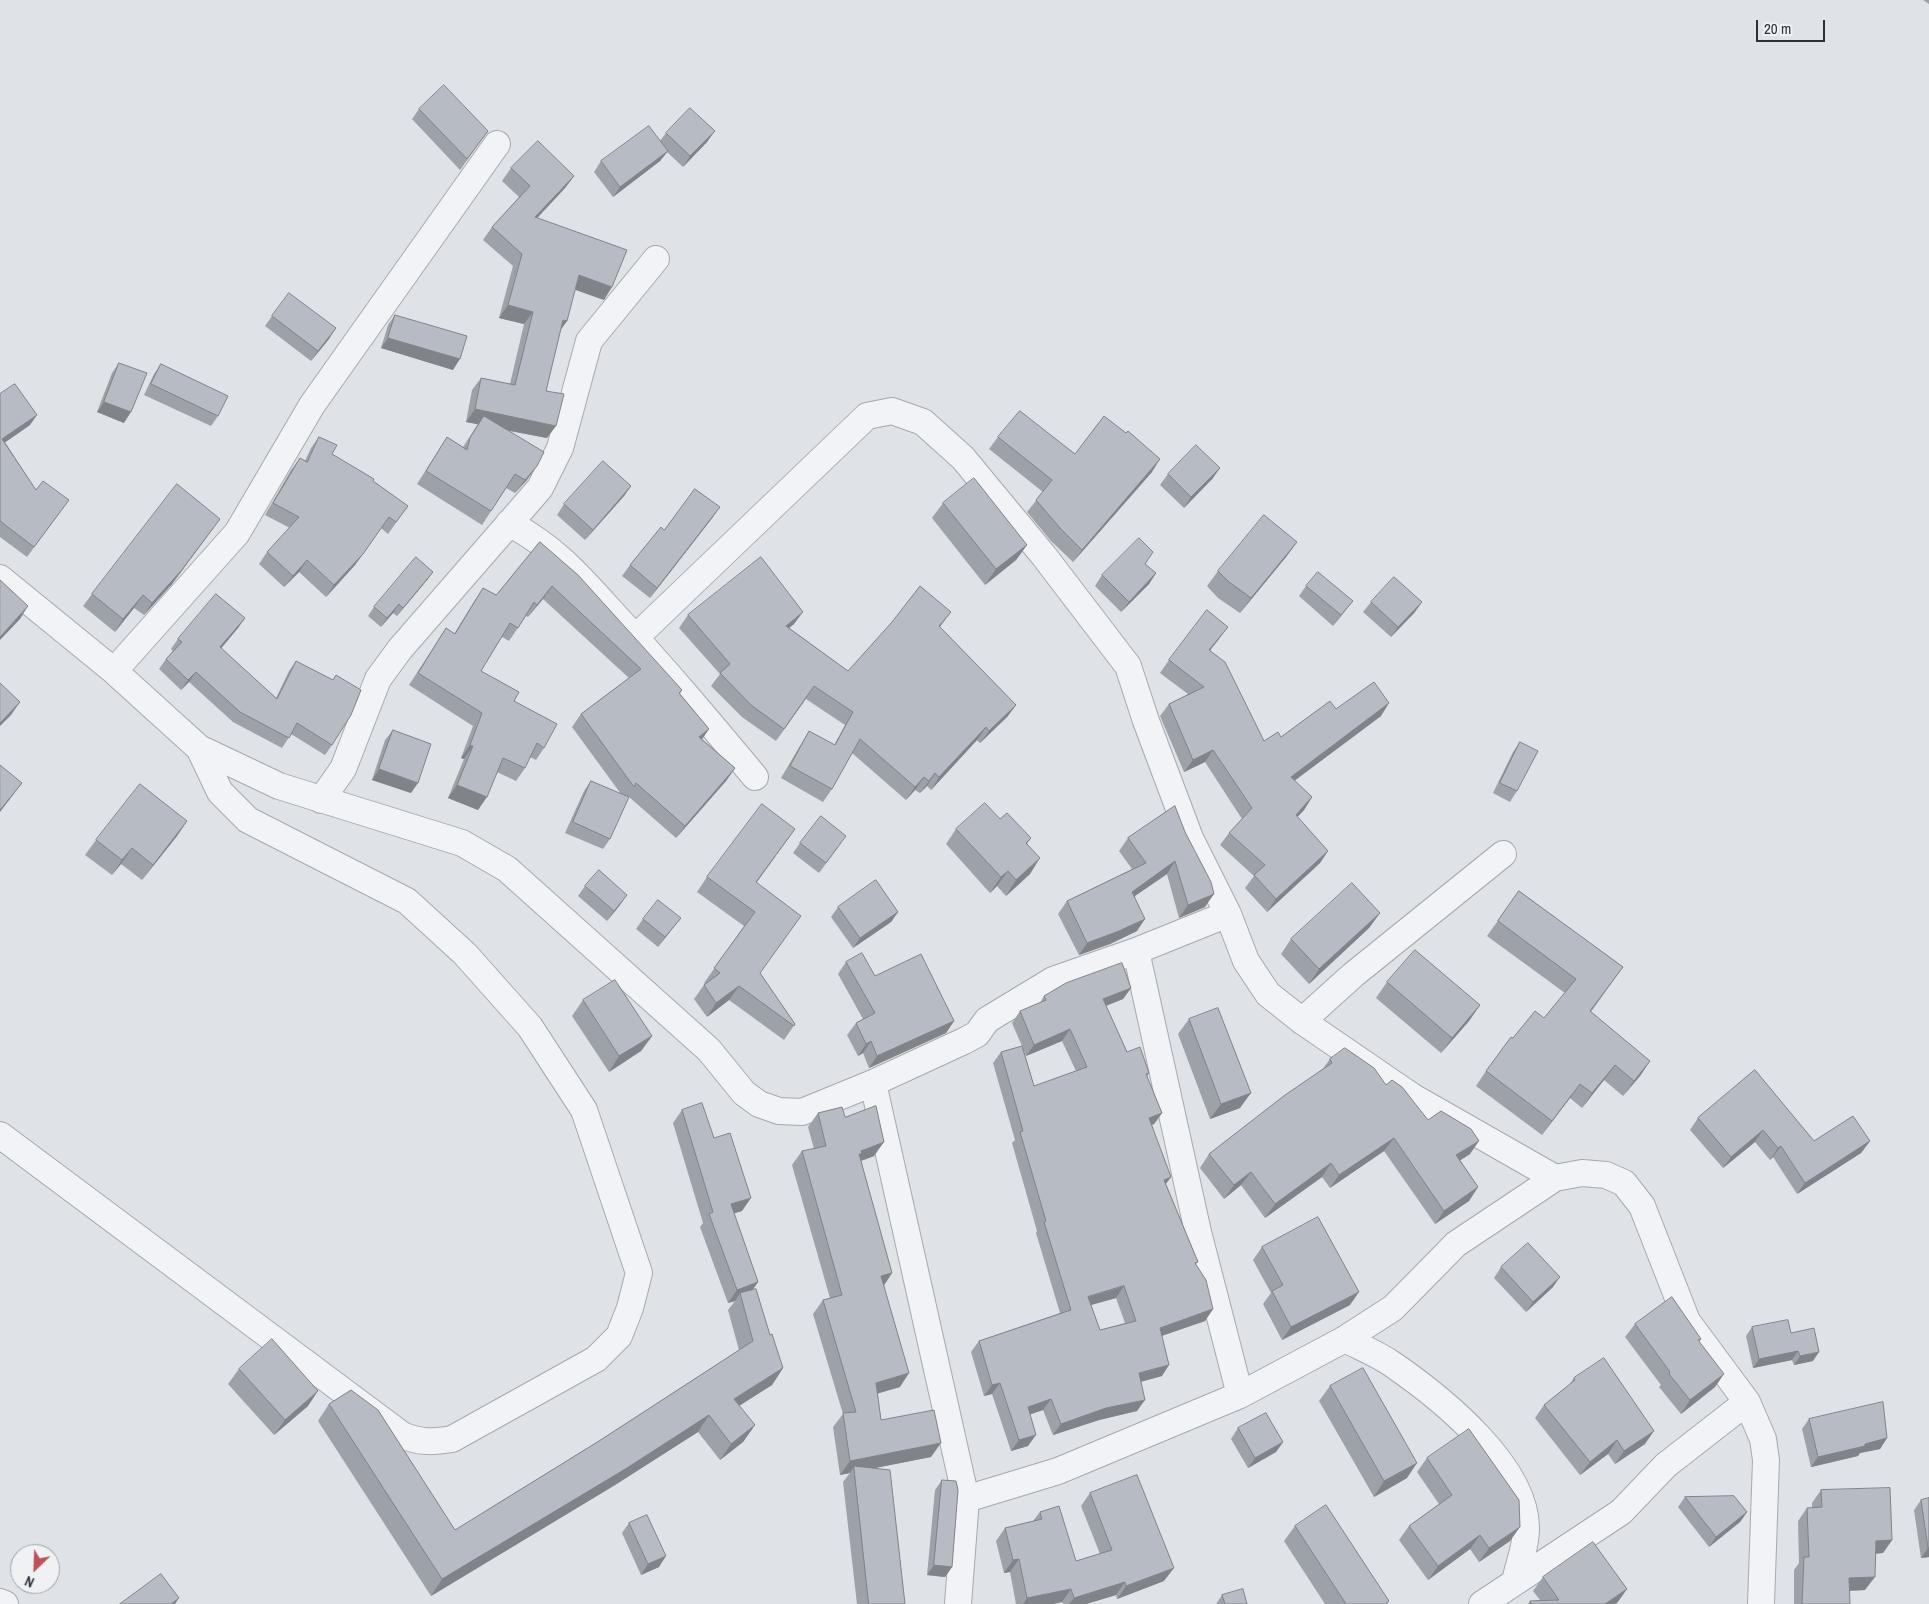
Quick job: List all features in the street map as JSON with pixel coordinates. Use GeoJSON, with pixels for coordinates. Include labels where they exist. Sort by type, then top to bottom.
{"type":"FeatureCollection","features":[{"type":"Feature","properties":{"kind":"street"},"geometry":{"type":"LineString","coordinates":[[114,671],[237,533],[312,405],[497,144]]}},
{"type":"Feature","properties":{"kind":"street"},"geometry":{"type":"LineString","coordinates":[[321,800],[343,770],[378,679],[400,649],[540,488],[560,448],[588,341],[656,259]]}},
{"type":"Feature","properties":{"kind":"street"},"geometry":{"type":"LineString","coordinates":[[636,637],[867,416],[892,410],[923,422],[963,458],[1044,556],[1128,666],[1146,722],[1190,838],[1228,914],[1246,960],[1268,994],[1302,1021],[1413,1096],[1555,1178]]}},
{"type":"Feature","properties":{"kind":"street"},"geometry":{"type":"LineString","coordinates":[[509,522],[538,539],[563,559],[636,637],[755,777]]}},
{"type":"Feature","properties":{"kind":"street"},"geometry":{"type":"LineString","coordinates":[[0,578],[114,671],[199,748],[279,786],[462,843],[507,869],[708,1050],[744,1093],[759,1104],[778,1111],[802,1112],[873,1083],[977,1034],[987,1020],[1053,980],[1136,951],[1228,914]]}},
{"type":"Feature","properties":{"kind":"street"},"geometry":{"type":"LineString","coordinates":[[0,1134],[402,1435],[417,1441],[431,1442],[452,1439],[596,1359],[619,1336],[630,1308],[638,1273],[584,1110],[530,1027],[465,954],[407,901],[248,820],[220,792],[199,748]]}},
{"type":"Feature","properties":{"kind":"street"},"geometry":{"type":"LineString","coordinates":[[1302,1021],[1353,975],[1503,854]]}},
{"type":"Feature","properties":{"kind":"street"},"geometry":{"type":"LineString","coordinates":[[1136,951],[1198,1232],[1240,1395]]}},
{"type":"Feature","properties":{"kind":"street"},"geometry":{"type":"LineString","coordinates":[[873,1083],[966,1499],[958,1604]]}},
{"type":"Feature","properties":{"kind":"street"},"geometry":{"type":"LineString","coordinates":[[966,1499],[1058,1472],[1240,1395],[1345,1338],[1393,1308],[1456,1244],[1555,1178],[1582,1173],[1606,1174],[1624,1183],[1642,1206],[1687,1321],[1747,1402],[1763,1439],[1766,1460],[1761,1604]]}},
{"type":"Feature","properties":{"kind":"street"},"geometry":{"type":"LineString","coordinates":[[1345,1338],[1390,1363],[1430,1392],[1502,1461],[1521,1498],[1526,1530],[1500,1596]]}},
{"type":"Feature","properties":{"kind":"street"},"geometry":{"type":"LineString","coordinates":[[1500,1596],[1621,1512],[1666,1465],[1747,1402]]}},
{"type":"Feature","properties":{"kind":"street"},"geometry":{"type":"LineString","coordinates":[[0,1602],[5,1604]]}},
{"type":"Feature","properties":{"kind":"building"},"geometry":{"type":"Polygon","coordinates":[[[444,85],[488,131],[467,159],[419,109],[444,85]]]}},
{"type":"Feature","properties":{"kind":"building"},"geometry":{"type":"Polygon","coordinates":[[[690,108],[715,131],[690,156],[666,133],[690,108]]]}},
{"type":"Feature","properties":{"kind":"building"},"geometry":{"type":"Polygon","coordinates":[[[649,126],[668,151],[620,187],[601,161],[649,126]]]}},
{"type":"Feature","properties":{"kind":"building"},"geometry":{"type":"Polygon","coordinates":[[[538,141],[574,176],[535,217],[627,250],[612,287],[579,275],[567,321],[563,320],[546,391],[564,394],[556,426],[475,409],[481,378],[515,385],[533,312],[508,305],[522,254],[492,227],[530,186],[511,168],[538,141]]]}},
{"type":"Feature","properties":{"kind":"building"},"geometry":{"type":"Polygon","coordinates":[[[289,293],[336,328],[318,351],[272,316],[289,293]]]}},
{"type":"Feature","properties":{"kind":"building"},"geometry":{"type":"Polygon","coordinates":[[[395,315],[467,336],[460,359],[388,338],[395,315]]]}},
{"type":"Feature","properties":{"kind":"building"},"geometry":{"type":"Polygon","coordinates":[[[119,363],[147,373],[131,412],[104,402],[119,363]]]}},
{"type":"Feature","properties":{"kind":"building"},"geometry":{"type":"Polygon","coordinates":[[[161,364],[228,396],[218,416],[151,384],[161,364]]]}},
{"type":"Feature","properties":{"kind":"building"},"geometry":{"type":"Polygon","coordinates":[[[15,384],[37,415],[2,439],[36,490],[43,481],[69,500],[34,547],[0,521],[0,394],[15,384]]]}},
{"type":"Feature","properties":{"kind":"building"},"geometry":{"type":"Polygon","coordinates":[[[1020,411],[1075,454],[1104,416],[1126,433],[1128,431],[1160,459],[1082,550],[1036,500],[1052,480],[998,437],[1020,411]]]}},
{"type":"Feature","properties":{"kind":"building"},"geometry":{"type":"Polygon","coordinates":[[[484,416],[544,452],[537,466],[525,480],[515,474],[491,511],[426,471],[447,437],[467,450],[470,438],[484,416]]]}},
{"type":"Feature","properties":{"kind":"building"},"geometry":{"type":"Polygon","coordinates":[[[319,437],[337,445],[332,454],[374,479],[373,481],[408,506],[396,522],[389,517],[363,554],[334,585],[307,560],[293,576],[267,552],[299,517],[273,503],[300,458],[307,462],[319,437]]]}},
{"type":"Feature","properties":{"kind":"building"},"geometry":{"type":"Polygon","coordinates":[[[1196,445],[1220,468],[1191,497],[1168,474],[1196,445]]]}},
{"type":"Feature","properties":{"kind":"building"},"geometry":{"type":"Polygon","coordinates":[[[603,461],[631,486],[593,530],[564,504],[603,461]]]}},
{"type":"Feature","properties":{"kind":"building"},"geometry":{"type":"Polygon","coordinates":[[[974,478],[1027,545],[996,569],[943,503],[974,478]]]}},
{"type":"Feature","properties":{"kind":"building"},"geometry":{"type":"Polygon","coordinates":[[[177,484],[220,519],[181,571],[152,603],[143,595],[123,619],[92,594],[177,484]]]}},
{"type":"Feature","properties":{"kind":"building"},"geometry":{"type":"Polygon","coordinates":[[[695,489],[720,507],[657,588],[630,565],[661,527],[664,530],[695,489]]]}},
{"type":"Feature","properties":{"kind":"building"},"geometry":{"type":"Polygon","coordinates":[[[1264,515],[1297,542],[1251,598],[1229,582],[1218,571],[1264,515]]]}},
{"type":"Feature","properties":{"kind":"building"},"geometry":{"type":"Polygon","coordinates":[[[1139,538],[1153,552],[1145,564],[1156,573],[1129,602],[1102,575],[1139,538]]]}},
{"type":"Feature","properties":{"kind":"building"},"geometry":{"type":"Polygon","coordinates":[[[540,542],[578,575],[682,690],[679,693],[709,729],[699,737],[735,768],[685,826],[636,783],[634,787],[581,714],[641,669],[552,586],[537,605],[534,602],[518,628],[510,623],[481,671],[519,692],[514,701],[557,724],[544,748],[537,743],[525,768],[503,758],[487,797],[457,785],[473,746],[470,745],[482,713],[418,673],[446,628],[455,634],[483,588],[496,595],[540,542]]]}},
{"type":"Feature","properties":{"kind":"building"},"geometry":{"type":"Polygon","coordinates":[[[416,557],[433,572],[403,608],[399,604],[387,618],[374,607],[416,557]]]}},
{"type":"Feature","properties":{"kind":"building"},"geometry":{"type":"Polygon","coordinates":[[[761,557],[803,612],[786,626],[848,671],[892,622],[920,586],[951,612],[939,626],[1016,705],[989,731],[986,727],[939,777],[935,773],[929,781],[924,777],[915,787],[860,739],[832,789],[790,766],[809,731],[835,745],[853,712],[814,686],[784,729],[751,705],[720,673],[730,664],[688,615],[761,557]]]}},
{"type":"Feature","properties":{"kind":"building"},"geometry":{"type":"Polygon","coordinates":[[[1318,572],[1353,601],[1341,615],[1306,586],[1318,572]]]}},
{"type":"Feature","properties":{"kind":"building"},"geometry":{"type":"Polygon","coordinates":[[[1394,577],[1422,602],[1398,627],[1371,602],[1394,577]]]}},
{"type":"Feature","properties":{"kind":"building"},"geometry":{"type":"Polygon","coordinates":[[[0,580],[28,606],[0,637],[0,580]]]}},
{"type":"Feature","properties":{"kind":"building"},"geometry":{"type":"Polygon","coordinates":[[[216,594],[245,618],[220,647],[277,699],[296,661],[333,680],[336,675],[361,690],[351,715],[332,745],[297,723],[289,738],[240,712],[196,672],[188,680],[166,659],[182,642],[178,639],[216,594]]]}},
{"type":"Feature","properties":{"kind":"building"},"geometry":{"type":"Polygon","coordinates":[[[1207,610],[1228,627],[1209,650],[1225,662],[1264,741],[1278,732],[1281,737],[1330,701],[1336,709],[1374,682],[1389,703],[1291,777],[1312,797],[1296,815],[1328,851],[1276,899],[1254,875],[1265,865],[1229,833],[1252,808],[1213,750],[1193,760],[1169,704],[1204,687],[1169,660],[1207,610]]]}},
{"type":"Feature","properties":{"kind":"building"},"geometry":{"type":"Polygon","coordinates":[[[0,683],[20,702],[0,723],[0,683]]]}},
{"type":"Feature","properties":{"kind":"building"},"geometry":{"type":"Polygon","coordinates":[[[393,730],[431,744],[418,783],[379,769],[393,730]]]}},
{"type":"Feature","properties":{"kind":"building"},"geometry":{"type":"Polygon","coordinates":[[[1520,742],[1538,751],[1517,791],[1500,783],[1520,742]]]}},
{"type":"Feature","properties":{"kind":"building"},"geometry":{"type":"Polygon","coordinates":[[[0,765],[22,783],[0,810],[0,765]]]}},
{"type":"Feature","properties":{"kind":"building"},"geometry":{"type":"Polygon","coordinates":[[[591,781],[629,797],[610,839],[573,822],[591,781]]]}},
{"type":"Feature","properties":{"kind":"building"},"geometry":{"type":"Polygon","coordinates":[[[140,784],[187,821],[153,865],[132,848],[122,860],[96,840],[140,784]]]}},
{"type":"Feature","properties":{"kind":"building"},"geometry":{"type":"Polygon","coordinates":[[[985,803],[1000,819],[1007,813],[1031,838],[1026,843],[1040,858],[1016,880],[1008,871],[1001,877],[956,829],[985,803]]]}},
{"type":"Feature","properties":{"kind":"building"},"geometry":{"type":"Polygon","coordinates":[[[762,804],[795,829],[756,882],[801,916],[760,973],[795,1024],[794,1026],[739,986],[716,1003],[704,985],[720,973],[714,968],[755,912],[707,877],[762,804]]]}},
{"type":"Feature","properties":{"kind":"building"},"geometry":{"type":"Polygon","coordinates":[[[1175,806],[1185,832],[1211,882],[1214,894],[1188,905],[1175,861],[1132,892],[1145,919],[1087,943],[1067,901],[1146,863],[1128,838],[1175,806]]]}},
{"type":"Feature","properties":{"kind":"building"},"geometry":{"type":"Polygon","coordinates":[[[821,816],[846,836],[826,863],[800,843],[821,816]]]}},
{"type":"Feature","properties":{"kind":"building"},"geometry":{"type":"Polygon","coordinates":[[[599,870],[627,895],[614,911],[585,886],[599,870]]]}},
{"type":"Feature","properties":{"kind":"building"},"geometry":{"type":"Polygon","coordinates":[[[876,880],[898,912],[860,938],[838,907],[876,880]]]}},
{"type":"Feature","properties":{"kind":"building"},"geometry":{"type":"Polygon","coordinates":[[[1352,883],[1380,913],[1319,969],[1291,939],[1352,883]]]}},
{"type":"Feature","properties":{"kind":"building"},"geometry":{"type":"Polygon","coordinates":[[[1519,891],[1623,967],[1590,1011],[1650,1061],[1634,1081],[1615,1065],[1592,1093],[1580,1084],[1552,1121],[1486,1071],[1511,1037],[1513,1038],[1535,1011],[1544,1018],[1576,979],[1498,921],[1519,891]]]}},
{"type":"Feature","properties":{"kind":"building"},"geometry":{"type":"Polygon","coordinates":[[[658,900],[681,918],[665,937],[643,919],[658,900]]]}},
{"type":"Feature","properties":{"kind":"building"},"geometry":{"type":"Polygon","coordinates":[[[1415,950],[1480,1005],[1452,1038],[1387,982],[1415,950]]]}},
{"type":"Feature","properties":{"kind":"building"},"geometry":{"type":"Polygon","coordinates":[[[862,953],[875,976],[921,954],[954,1021],[877,1056],[871,1041],[866,1044],[856,1023],[875,1013],[846,962],[862,953]]]}},
{"type":"Feature","properties":{"kind":"building"},"geometry":{"type":"Polygon","coordinates":[[[1122,963],[1131,988],[1103,999],[1127,1052],[1140,1047],[1149,1073],[1146,1074],[1162,1113],[1149,1118],[1171,1177],[1164,1180],[1198,1262],[1195,1263],[1206,1280],[1213,1309],[1160,1328],[1169,1365],[1139,1373],[1145,1400],[1106,1408],[1061,1424],[1051,1399],[1028,1407],[1036,1435],[1019,1440],[1000,1383],[992,1385],[979,1341],[1071,1310],[1044,1222],[1046,1221],[1020,1132],[1023,1131],[1001,1052],[1022,1046],[1034,1086],[1087,1067],[1070,1029],[1034,1045],[1020,1011],[1046,1000],[1044,996],[1066,983],[1122,963]],[[1124,1286],[1088,1297],[1100,1330],[1136,1321],[1124,1286]]]}},
{"type":"Feature","properties":{"kind":"building"},"geometry":{"type":"Polygon","coordinates":[[[615,980],[652,1036],[619,1056],[583,1000],[615,980]]]}},
{"type":"Feature","properties":{"kind":"building"},"geometry":{"type":"Polygon","coordinates":[[[1218,1008],[1251,1093],[1221,1104],[1189,1019],[1218,1008]]]}},
{"type":"Feature","properties":{"kind":"building"},"geometry":{"type":"Polygon","coordinates":[[[1345,1048],[1374,1068],[1386,1085],[1392,1080],[1402,1087],[1428,1120],[1441,1111],[1471,1129],[1479,1141],[1456,1155],[1478,1187],[1444,1211],[1394,1138],[1339,1175],[1331,1163],[1275,1204],[1251,1172],[1234,1185],[1209,1154],[1285,1095],[1332,1063],[1330,1059],[1345,1048]]]}},
{"type":"Feature","properties":{"kind":"building"},"geometry":{"type":"Polygon","coordinates":[[[1755,1070],[1814,1141],[1853,1116],[1870,1141],[1805,1183],[1781,1146],[1778,1148],[1763,1130],[1731,1157],[1698,1118],[1755,1070]]]}},
{"type":"Feature","properties":{"kind":"building"},"geometry":{"type":"Polygon","coordinates":[[[702,1103],[714,1138],[730,1133],[751,1198],[731,1204],[758,1282],[737,1290],[709,1214],[713,1212],[682,1110],[702,1103]]]}},
{"type":"Feature","properties":{"kind":"building"},"geometry":{"type":"Polygon","coordinates":[[[876,1106],[884,1142],[861,1151],[862,1154],[859,1154],[892,1273],[881,1276],[909,1373],[876,1383],[881,1420],[934,1410],[941,1443],[850,1461],[843,1413],[856,1412],[823,1300],[842,1295],[802,1151],[826,1146],[818,1113],[842,1107],[845,1117],[876,1106]]]}},
{"type":"Feature","properties":{"kind":"building"},"geometry":{"type":"Polygon","coordinates":[[[1318,1217],[1359,1292],[1291,1327],[1272,1291],[1283,1285],[1262,1247],[1318,1217]]]}},
{"type":"Feature","properties":{"kind":"building"},"geometry":{"type":"Polygon","coordinates":[[[1528,1243],[1560,1277],[1533,1302],[1501,1267],[1528,1243]]]}},
{"type":"Feature","properties":{"kind":"building"},"geometry":{"type":"Polygon","coordinates":[[[756,1289],[770,1335],[772,1334],[783,1368],[734,1399],[755,1425],[731,1444],[709,1415],[627,1468],[442,1579],[329,1404],[351,1390],[378,1410],[455,1530],[599,1441],[753,1341],[740,1293],[756,1289]]]}},
{"type":"Feature","properties":{"kind":"building"},"geometry":{"type":"Polygon","coordinates":[[[1672,1297],[1701,1339],[1698,1340],[1724,1374],[1690,1400],[1669,1374],[1670,1372],[1635,1324],[1672,1297]]]}},
{"type":"Feature","properties":{"kind":"building"},"geometry":{"type":"Polygon","coordinates":[[[1788,1320],[1791,1333],[1814,1328],[1819,1352],[1800,1356],[1798,1351],[1759,1359],[1752,1327],[1788,1320]]]}},
{"type":"Feature","properties":{"kind":"building"},"geometry":{"type":"Polygon","coordinates":[[[272,1339],[318,1391],[285,1420],[239,1369],[272,1339]]]}},
{"type":"Feature","properties":{"kind":"building"},"geometry":{"type":"Polygon","coordinates":[[[1604,1358],[1654,1431],[1624,1451],[1617,1440],[1590,1462],[1544,1405],[1575,1380],[1574,1378],[1604,1358]]]}},
{"type":"Feature","properties":{"kind":"building"},"geometry":{"type":"Polygon","coordinates":[[[1363,1368],[1417,1463],[1384,1481],[1330,1386],[1363,1368]]]}},
{"type":"Feature","properties":{"kind":"building"},"geometry":{"type":"Polygon","coordinates":[[[1883,1402],[1887,1438],[1865,1444],[1865,1446],[1818,1457],[1809,1419],[1883,1402]]]}},
{"type":"Feature","properties":{"kind":"building"},"geometry":{"type":"Polygon","coordinates":[[[1266,1413],[1283,1442],[1255,1458],[1238,1428],[1266,1413]]]}},
{"type":"Feature","properties":{"kind":"building"},"geometry":{"type":"Polygon","coordinates":[[[1469,1429],[1519,1500],[1520,1527],[1489,1548],[1480,1535],[1438,1566],[1409,1526],[1452,1495],[1427,1458],[1469,1429]]]}},
{"type":"Feature","properties":{"kind":"building"},"geometry":{"type":"Polygon","coordinates":[[[854,1466],[890,1470],[905,1604],[869,1604],[854,1466]]]}},
{"type":"Feature","properties":{"kind":"building"},"geometry":{"type":"Polygon","coordinates":[[[1137,1475],[1174,1568],[1126,1586],[1125,1582],[1074,1598],[1071,1589],[1027,1598],[1019,1559],[1013,1560],[1005,1528],[1042,1519],[1040,1512],[1059,1506],[1076,1561],[1112,1550],[1090,1493],[1137,1475]]]}},
{"type":"Feature","properties":{"kind":"building"},"geometry":{"type":"Polygon","coordinates":[[[942,1480],[956,1481],[958,1490],[952,1567],[934,1565],[942,1480]]]}},
{"type":"Feature","properties":{"kind":"building"},"geometry":{"type":"Polygon","coordinates":[[[1890,1488],[1892,1540],[1876,1541],[1875,1577],[1849,1578],[1850,1604],[1802,1604],[1804,1557],[1809,1557],[1807,1508],[1822,1507],[1821,1490],[1890,1488]]]}},
{"type":"Feature","properties":{"kind":"building"},"geometry":{"type":"Polygon","coordinates":[[[1734,1496],[1747,1512],[1716,1537],[1685,1497],[1734,1496]]]}},
{"type":"Feature","properties":{"kind":"building"},"geometry":{"type":"Polygon","coordinates":[[[1929,1498],[1929,1548],[1928,1548],[1921,1500],[1929,1498]]]}},
{"type":"Feature","properties":{"kind":"building"},"geometry":{"type":"Polygon","coordinates":[[[1326,1505],[1389,1601],[1385,1604],[1346,1604],[1295,1526],[1326,1505]]]}},
{"type":"Feature","properties":{"kind":"building"},"geometry":{"type":"Polygon","coordinates":[[[647,1515],[666,1556],[648,1564],[629,1523],[647,1515]]]}},
{"type":"Feature","properties":{"kind":"building"},"geometry":{"type":"Polygon","coordinates":[[[1593,1542],[1627,1589],[1605,1604],[1531,1604],[1530,1601],[1559,1600],[1543,1577],[1593,1542]]]}},
{"type":"Feature","properties":{"kind":"building"},"geometry":{"type":"Polygon","coordinates":[[[161,1574],[179,1598],[171,1604],[120,1604],[161,1574]]]}},
{"type":"Feature","properties":{"kind":"building"},"geometry":{"type":"Polygon","coordinates":[[[1243,1589],[1247,1604],[1225,1604],[1222,1595],[1243,1589]]]}}]}
